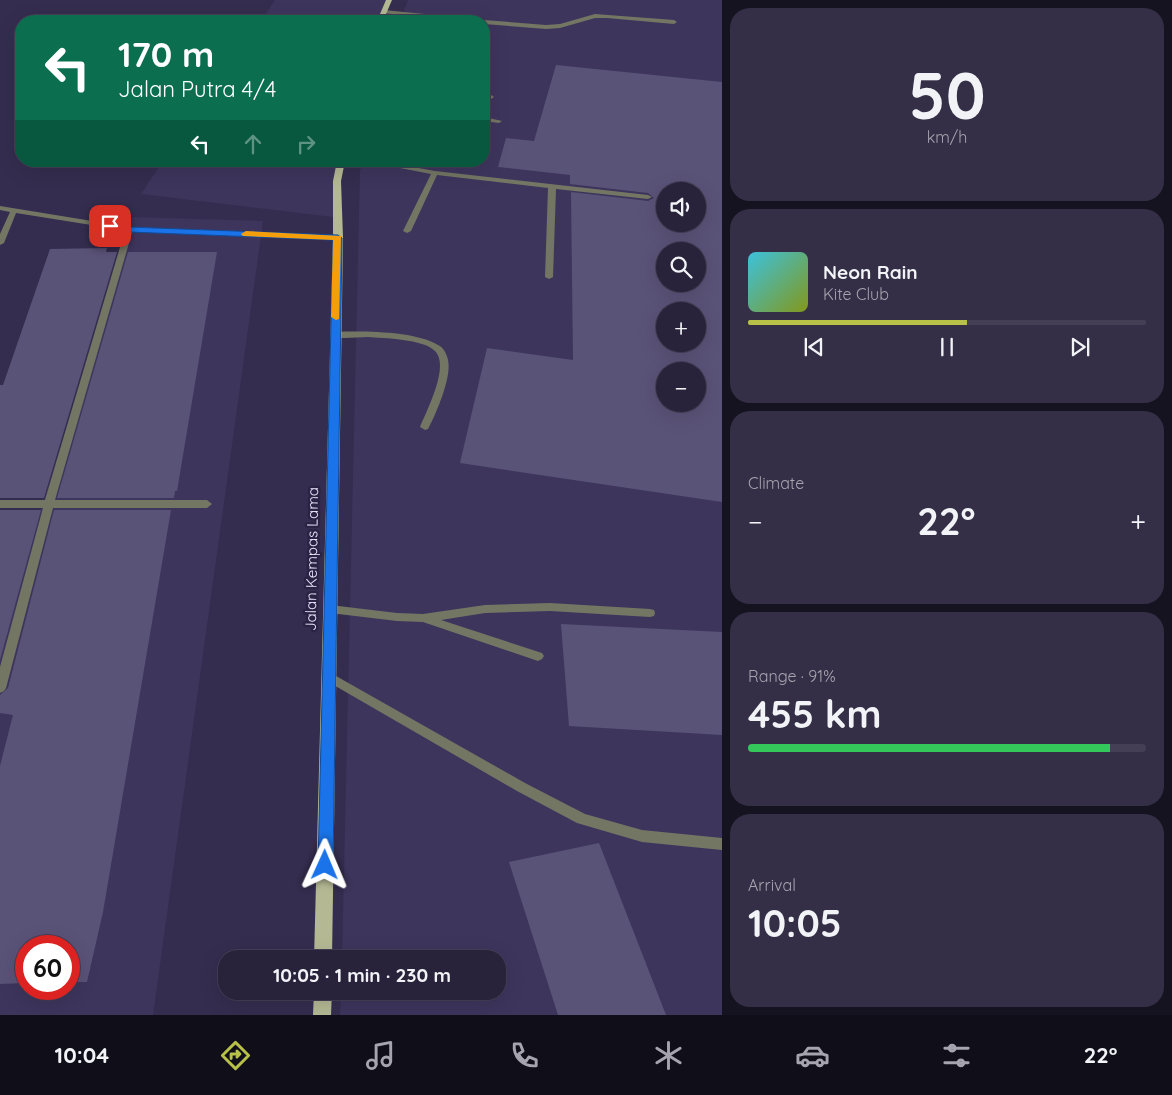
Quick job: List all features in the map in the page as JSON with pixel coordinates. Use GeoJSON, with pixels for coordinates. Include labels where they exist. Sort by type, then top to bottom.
{"type":"FeatureCollection","features":[{"type":"Feature","properties":{"kind":"main road"},"geometry":{"type":"LineString","coordinates":[[383,15],[389,0]]}},
{"type":"Feature","properties":{"kind":"main road","name":"Jalan Kempas Lama"},"geometry":{"type":"LineString","coordinates":[[323,950],[338,238],[337,181],[340,167]]}},
{"type":"Feature","properties":{"kind":"main road"},"geometry":{"type":"LineString","coordinates":[[322,1015],[323,1000]]}},
{"type":"Feature","properties":{"kind":"street"},"geometry":{"type":"LineString","coordinates":[[384,12],[414,15]]}},
{"type":"Feature","properties":{"kind":"street"},"geometry":{"type":"LineString","coordinates":[[490,22],[546,27],[560,26],[595,16],[674,22]]}},
{"type":"Feature","properties":{"kind":"street"},"geometry":{"type":"LineString","coordinates":[[490,120],[499,121]]}},
{"type":"Feature","properties":{"kind":"street"},"geometry":{"type":"LineString","coordinates":[[401,167],[435,173],[648,197]]}},
{"type":"Feature","properties":{"kind":"street"},"geometry":{"type":"LineString","coordinates":[[407,231],[435,173]]}},
{"type":"Feature","properties":{"kind":"street"},"geometry":{"type":"LineString","coordinates":[[549,277],[552,186]]}},
{"type":"Feature","properties":{"kind":"street"},"geometry":{"type":"LineString","coordinates":[[0,208],[129,229],[338,238]]}},
{"type":"Feature","properties":{"kind":"street"},"geometry":{"type":"LineString","coordinates":[[0,242],[14,210]]}},
{"type":"Feature","properties":{"kind":"street"},"geometry":{"type":"LineString","coordinates":[[0,688],[48,505],[129,229]]}},
{"type":"Feature","properties":{"kind":"street"},"geometry":{"type":"LineString","coordinates":[[336,335],[357,333],[422,342],[436,348],[444,359],[443,374],[425,427]]}},
{"type":"Feature","properties":{"kind":"street"},"geometry":{"type":"LineString","coordinates":[[0,504],[208,504]]}},
{"type":"Feature","properties":{"kind":"street"},"geometry":{"type":"LineString","coordinates":[[330,609],[397,618],[423,618],[485,609],[550,607],[650,614]]}},
{"type":"Feature","properties":{"kind":"street"},"geometry":{"type":"LineString","coordinates":[[423,618],[538,656]]}},
{"type":"Feature","properties":{"kind":"street"},"geometry":{"type":"LineString","coordinates":[[329,677],[521,787],[582,819],[642,836],[722,844]]}},
{"type":"Feature","properties":{"kind":"shaded area"},"geometry":{"type":"Polygon","coordinates":[[[275,0],[388,0],[383,15],[265,15],[275,0]]]}},
{"type":"Feature","properties":{"kind":"shaded area"},"geometry":{"type":"Polygon","coordinates":[[[408,0],[722,0],[722,1015],[340,1015],[341,1000],[506,1000],[506,950],[342,950],[360,171],[361,167],[490,167],[490,15],[402,15],[408,0]]]}},
{"type":"Feature","properties":{"kind":"shaded area"},"geometry":{"type":"Polygon","coordinates":[[[159,167],[342,167],[333,217],[141,194],[159,167]]]}},
{"type":"Feature","properties":{"kind":"shaded area"},"geometry":{"type":"Polygon","coordinates":[[[132,217],[263,221],[153,1015],[0,1015],[0,642],[132,217]]]}},
{"type":"Feature","properties":{"kind":"building"},"geometry":{"type":"Polygon","coordinates":[[[556,65],[722,82],[722,502],[460,463],[487,348],[573,360],[571,192],[648,201],[654,198],[648,193],[570,184],[570,175],[498,167],[506,138],[534,141],[556,65]]]}},
{"type":"Feature","properties":{"kind":"building"},"geometry":{"type":"Polygon","coordinates":[[[107,248],[106,252],[117,252],[44,498],[0,498],[0,385],[3,385],[50,249],[107,248]]]}},
{"type":"Feature","properties":{"kind":"building"},"geometry":{"type":"Polygon","coordinates":[[[128,252],[217,252],[177,491],[175,491],[174,498],[57,498],[128,252]]]}},
{"type":"Feature","properties":{"kind":"building"},"geometry":{"type":"Polygon","coordinates":[[[0,510],[41,510],[0,660],[0,510]]]}},
{"type":"Feature","properties":{"kind":"building"},"geometry":{"type":"Polygon","coordinates":[[[54,510],[171,510],[103,912],[87,982],[80,982],[80,935],[15,935],[15,983],[0,984],[0,766],[13,715],[0,713],[0,695],[8,688],[54,510]]]}},
{"type":"Feature","properties":{"kind":"building"},"geometry":{"type":"Polygon","coordinates":[[[561,624],[722,632],[722,735],[569,726],[561,624]]]}},
{"type":"Feature","properties":{"kind":"building"},"geometry":{"type":"Polygon","coordinates":[[[599,843],[666,1015],[558,1015],[509,862],[599,843]]]}},
{"type":"Feature","properties":{"kind":"slow traffic"},"geometry":{"type":"LineString","coordinates":[[246,234],[338,238],[336,317]]}},
{"type":"Feature","properties":{"kind":"route"},"geometry":{"type":"LineString","coordinates":[[110,226],[129,229],[338,238],[325,865]]}}]}
